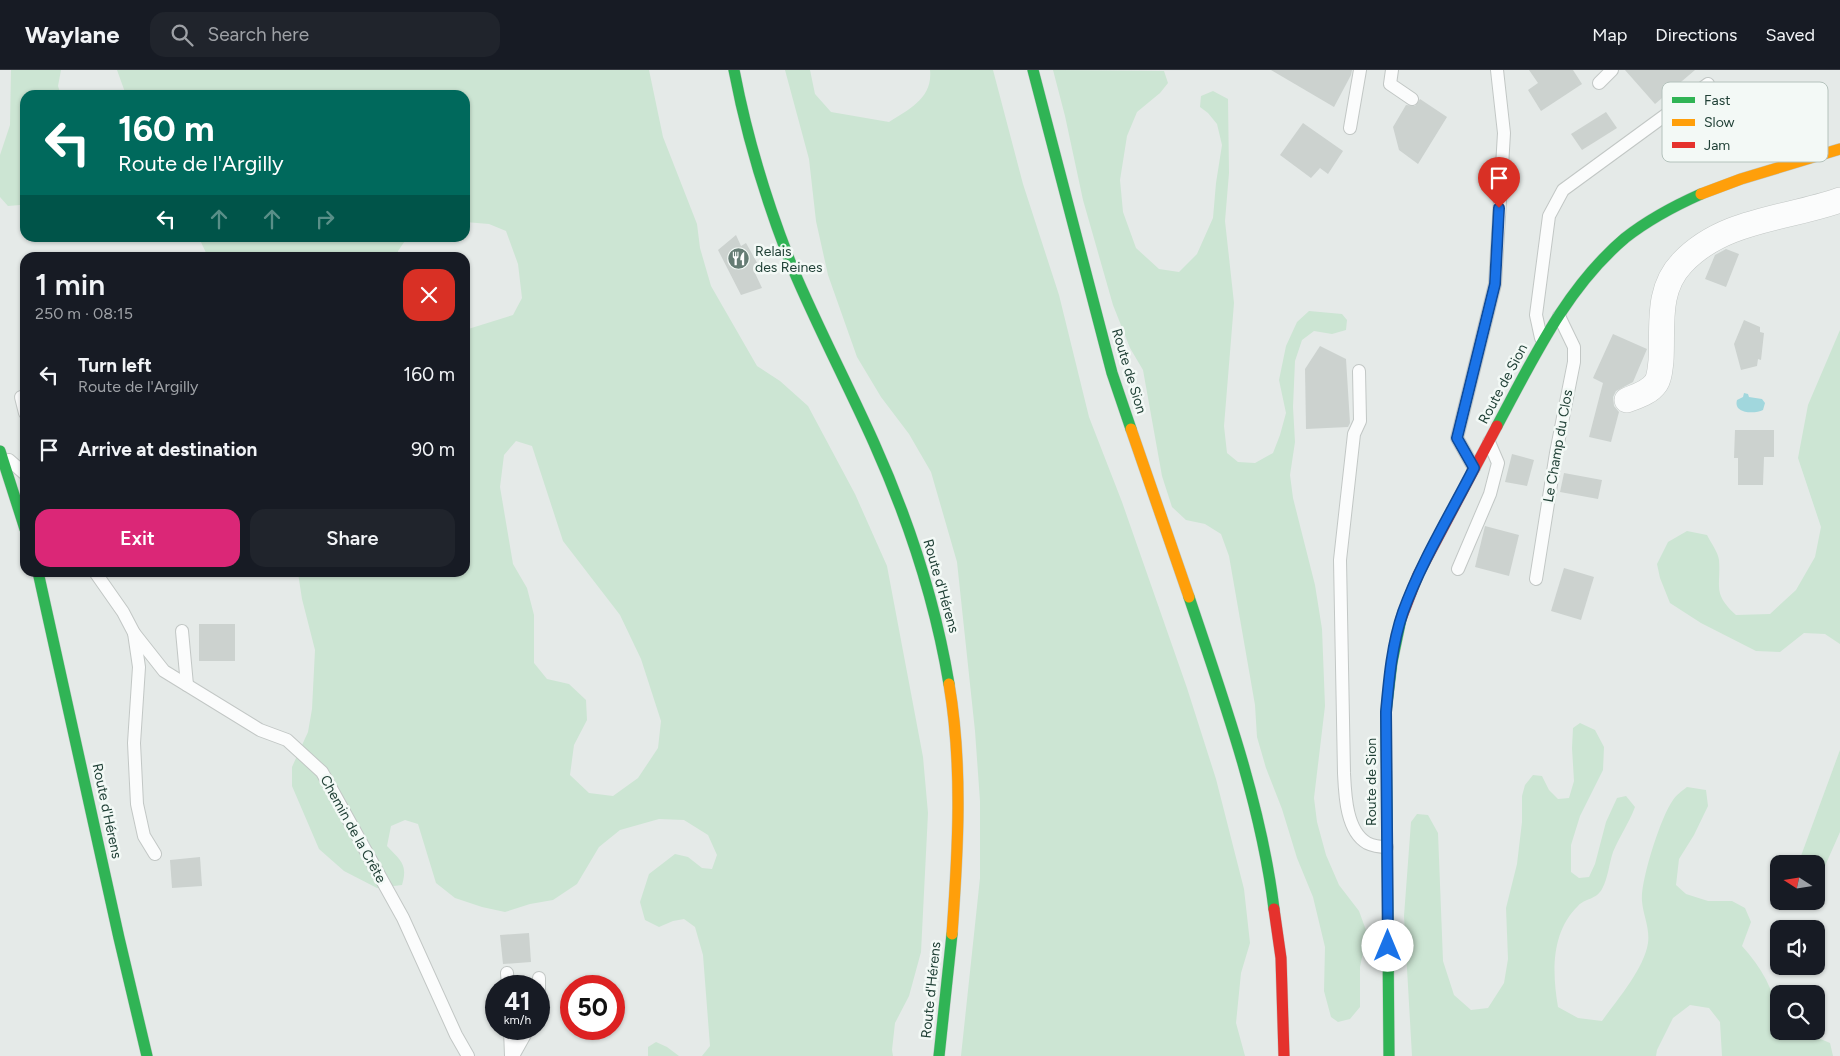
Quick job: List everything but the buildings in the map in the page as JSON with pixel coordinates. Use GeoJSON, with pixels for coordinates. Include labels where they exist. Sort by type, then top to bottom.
{"type":"FeatureCollection","features":[{"type":"Feature","properties":{"kind":"main road","name":"Route d'Hérens"},"geometry":{"type":"LineString","coordinates":[[734,70],[738,97],[753,155],[775,220],[804,295],[868,430],[890,482],[926,581],[945,656],[958,752],[959,828],[952,932],[939,1056]]}},
{"type":"Feature","properties":{"kind":"main road","name":"Route de Sion"},"geometry":{"type":"LineString","coordinates":[[1033,70],[1112,374],[1208,654],[1253,799],[1269,868],[1281,958],[1284,1056]]}},
{"type":"Feature","properties":{"kind":"main road","name":"Route de Sion"},"geometry":{"type":"LineString","coordinates":[[1828,153],[1840,149]]}},
{"type":"Feature","properties":{"kind":"main road","name":"Route de Sion"},"geometry":{"type":"LineString","coordinates":[[1389,1056],[1386,712],[1389,674],[1395,640],[1403,612],[1422,569],[1542,343],[1581,282],[1627,238],[1660,215],[1701,194],[1796,162]]}},
{"type":"Feature","properties":{"kind":"main road"},"geometry":{"type":"LineString","coordinates":[[0,451],[20,513]]}},
{"type":"Feature","properties":{"kind":"main road","name":"Route d'Hérens"},"geometry":{"type":"LineString","coordinates":[[39,577],[147,1056]]}},
{"type":"Feature","properties":{"kind":"street"},"geometry":{"type":"LineString","coordinates":[[1627,400],[1645,394],[1657,383],[1660,372],[1660,322],[1664,299],[1667,287],[1682,263],[1712,239],[1738,227],[1840,200]]}},
{"type":"Feature","properties":{"kind":"lane"},"geometry":{"type":"LineString","coordinates":[[1350,128],[1360,70]]}},
{"type":"Feature","properties":{"kind":"lane"},"geometry":{"type":"LineString","coordinates":[[1392,70],[1390,84],[1412,99]]}},
{"type":"Feature","properties":{"kind":"lane"},"geometry":{"type":"LineString","coordinates":[[1474,468],[1457,438],[1495,284],[1504,133],[1497,70]]}},
{"type":"Feature","properties":{"kind":"lane"},"geometry":{"type":"LineString","coordinates":[[1599,83],[1612,70]]}},
{"type":"Feature","properties":{"kind":"lane"},"geometry":{"type":"LineString","coordinates":[[1542,343],[1536,315],[1549,216],[1563,190],[1662,118]]}},
{"type":"Feature","properties":{"kind":"lane","name":"Le Champ du Clos"},"geometry":{"type":"LineString","coordinates":[[1536,579],[1556,453],[1574,362],[1574,347],[1559,316]]}},
{"type":"Feature","properties":{"kind":"lane"},"geometry":{"type":"LineString","coordinates":[[1359,371],[1360,421],[1354,434],[1340,560],[1344,773],[1346,802],[1355,829],[1367,843],[1387,847]]}},
{"type":"Feature","properties":{"kind":"lane"},"geometry":{"type":"LineString","coordinates":[[1458,568],[1490,494],[1498,463],[1489,442]]}},
{"type":"Feature","properties":{"kind":"lane"},"geometry":{"type":"LineString","coordinates":[[0,451],[20,469]]}},
{"type":"Feature","properties":{"kind":"lane","name":"Chemin de la Crête"},"geometry":{"type":"LineString","coordinates":[[98,577],[123,612],[134,633],[164,671],[260,730],[288,740],[322,772],[403,918],[456,1035],[468,1056]]}},
{"type":"Feature","properties":{"kind":"lane"},"geometry":{"type":"LineString","coordinates":[[182,632],[186,685]]}},
{"type":"Feature","properties":{"kind":"lane"},"geometry":{"type":"LineString","coordinates":[[134,633],[139,667],[134,743],[137,804],[144,836],[154,854]]}},
{"type":"Feature","properties":{"kind":"lane"},"geometry":{"type":"LineString","coordinates":[[511,1040],[512,1056]]}},
{"type":"Feature","properties":{"kind":"lane"},"geometry":{"type":"LineString","coordinates":[[512,1056],[521,1040]]}},
{"type":"Feature","properties":{"kind":"green space"},"geometry":{"type":"Polygon","coordinates":[[[11,70],[61,70],[58,86],[59,90],[20,90],[20,205],[8,206],[0,197],[0,155],[10,125],[11,70]]]}},
{"type":"Feature","properties":{"kind":"green space"},"geometry":{"type":"Polygon","coordinates":[[[117,70],[649,70],[663,137],[697,224],[700,248],[711,286],[757,366],[780,381],[808,406],[855,494],[887,566],[923,757],[928,813],[921,952],[909,996],[895,1023],[893,1056],[702,1056],[710,1046],[703,955],[695,927],[684,919],[659,927],[645,920],[640,902],[649,874],[675,854],[688,857],[702,868],[712,869],[717,855],[708,835],[684,820],[659,819],[620,830],[599,847],[577,884],[553,900],[530,904],[505,912],[455,898],[436,883],[418,824],[405,820],[391,826],[387,846],[404,867],[402,885],[377,888],[344,871],[319,849],[292,786],[292,767],[308,732],[312,709],[315,650],[302,599],[299,577],[470,577],[470,328],[513,315],[522,298],[518,264],[506,231],[489,224],[470,222],[470,90],[124,90],[117,70]],[[516,441],[504,455],[500,487],[513,564],[527,588],[534,615],[534,663],[547,679],[569,684],[586,700],[587,720],[574,745],[570,775],[589,793],[613,796],[638,778],[658,748],[661,721],[641,659],[620,615],[563,541],[532,446],[516,441]]]}},
{"type":"Feature","properties":{"kind":"green space"},"geometry":{"type":"Polygon","coordinates":[[[785,70],[810,70],[815,94],[831,112],[889,122],[912,107],[924,95],[930,80],[930,70],[993,70],[1023,184],[1059,295],[1089,417],[1122,502],[1187,688],[1216,779],[1244,889],[1250,943],[1241,973],[1236,1023],[1245,1056],[961,1056],[980,878],[980,801],[975,731],[957,562],[931,472],[909,434],[881,397],[857,357],[828,275],[816,221],[809,159],[785,70]]]}},
{"type":"Feature","properties":{"kind":"green space"},"geometry":{"type":"Polygon","coordinates":[[[1053,70],[1164,71],[1168,83],[1160,93],[1137,112],[1127,136],[1120,180],[1123,212],[1136,248],[1159,269],[1179,272],[1197,254],[1213,218],[1222,145],[1217,124],[1200,107],[1201,96],[1213,91],[1228,99],[1229,173],[1225,221],[1234,303],[1224,426],[1227,453],[1238,462],[1255,463],[1273,453],[1286,413],[1279,380],[1286,346],[1297,322],[1309,311],[1342,314],[1347,320],[1346,330],[1332,334],[1314,331],[1302,340],[1295,361],[1293,407],[1295,442],[1290,475],[1293,498],[1315,585],[1322,629],[1325,706],[1314,798],[1317,822],[1326,855],[1339,885],[1359,911],[1367,933],[1360,967],[1360,1007],[1350,1019],[1338,1022],[1331,1017],[1324,991],[1325,947],[1313,897],[1297,858],[1257,737],[1255,705],[1229,556],[1221,534],[1205,524],[1186,520],[1172,507],[1162,476],[1143,370],[1130,348],[1113,305],[1083,200],[1053,70]]]}},
{"type":"Feature","properties":{"kind":"green space"},"geometry":{"type":"Polygon","coordinates":[[[201,242],[404,242],[398,252],[206,252],[201,242]]]}},
{"type":"Feature","properties":{"kind":"green space"},"geometry":{"type":"Polygon","coordinates":[[[1840,330],[1840,644],[1825,634],[1804,633],[1780,652],[1756,651],[1701,623],[1670,603],[1660,578],[1657,564],[1668,542],[1687,531],[1707,535],[1719,560],[1719,589],[1721,595],[1728,607],[1736,615],[1770,614],[1796,590],[1815,557],[1821,527],[1798,458],[1808,405],[1840,330]]]}},
{"type":"Feature","properties":{"kind":"green space"},"geometry":{"type":"Polygon","coordinates":[[[1580,723],[1595,730],[1604,747],[1603,770],[1580,816],[1571,845],[1571,872],[1579,878],[1589,877],[1595,864],[1606,822],[1617,798],[1626,796],[1635,807],[1613,852],[1606,880],[1600,893],[1578,906],[1569,916],[1558,940],[1555,980],[1558,1007],[1578,1018],[1602,1021],[1636,974],[1648,943],[1642,892],[1657,834],[1668,808],[1679,793],[1687,787],[1706,790],[1708,806],[1694,835],[1679,859],[1676,885],[1686,894],[1708,901],[1732,901],[1745,908],[1751,922],[1742,946],[1757,965],[1770,988],[1770,1040],[1823,1040],[1830,1043],[1833,1056],[1722,1056],[1720,1022],[1709,1008],[1690,1005],[1673,1018],[1657,1050],[1656,1056],[1412,1056],[1404,916],[1411,822],[1417,814],[1428,815],[1438,833],[1443,961],[1454,995],[1471,1010],[1488,1008],[1504,983],[1508,959],[1506,908],[1517,864],[1522,822],[1522,796],[1525,785],[1533,775],[1542,776],[1549,790],[1558,799],[1569,798],[1574,781],[1573,728],[1580,723]]]}},
{"type":"Feature","properties":{"kind":"green space"},"geometry":{"type":"Polygon","coordinates":[[[1840,750],[1840,832],[1825,866],[1825,855],[1801,855],[1840,750]]]}},
{"type":"Feature","properties":{"kind":"green space"},"geometry":{"type":"Polygon","coordinates":[[[656,1042],[679,1056],[648,1056],[648,1047],[656,1042]]]}},
{"type":"Feature","properties":{"kind":"water"},"geometry":{"type":"Polygon","coordinates":[[[1744,393],[1748,394],[1749,397],[1762,399],[1765,403],[1763,410],[1746,412],[1738,408],[1737,400],[1743,397],[1744,393]]]}},
{"type":"Feature","properties":{"kind":"traffic: fast"},"geometry":{"type":"LineString","coordinates":[[734,70],[766,195],[793,269],[874,443],[899,502],[928,591],[949,684]]}},
{"type":"Feature","properties":{"kind":"traffic: fast"},"geometry":{"type":"LineString","coordinates":[[1033,70],[1112,373],[1131,429]]}},
{"type":"Feature","properties":{"kind":"traffic: fast"},"geometry":{"type":"LineString","coordinates":[[1497,426],[1552,326],[1585,279],[1604,258],[1634,231],[1681,203],[1701,194]]}},
{"type":"Feature","properties":{"kind":"traffic: fast"},"geometry":{"type":"LineString","coordinates":[[0,451],[20,513]]}},
{"type":"Feature","properties":{"kind":"traffic: fast"},"geometry":{"type":"LineString","coordinates":[[39,577],[147,1056]]}},
{"type":"Feature","properties":{"kind":"traffic: fast"},"geometry":{"type":"LineString","coordinates":[[1189,597],[1227,712],[1250,790],[1268,869],[1274,909]]}},
{"type":"Feature","properties":{"kind":"traffic: fast"},"geometry":{"type":"LineString","coordinates":[[1389,1056],[1386,712],[1392,662],[1401,619]]}},
{"type":"Feature","properties":{"kind":"traffic: fast"},"geometry":{"type":"LineString","coordinates":[[939,1056],[952,934]]}},
{"type":"Feature","properties":{"kind":"traffic: slow"},"geometry":{"type":"LineString","coordinates":[[1828,153],[1840,149]]}},
{"type":"Feature","properties":{"kind":"traffic: slow"},"geometry":{"type":"LineString","coordinates":[[1701,194],[1741,179],[1797,162]]}},
{"type":"Feature","properties":{"kind":"traffic: slow"},"geometry":{"type":"LineString","coordinates":[[1131,429],[1189,597]]}},
{"type":"Feature","properties":{"kind":"traffic: slow"},"geometry":{"type":"LineString","coordinates":[[949,684],[958,777],[956,871],[952,934]]}},
{"type":"Feature","properties":{"kind":"traffic: jam"},"geometry":{"type":"LineString","coordinates":[[1401,619],[1418,575],[1497,426]]}},
{"type":"Feature","properties":{"kind":"traffic: jam"},"geometry":{"type":"LineString","coordinates":[[1274,909],[1281,958],[1284,1056]]}},
{"type":"Feature","properties":{"kind":"place","name":"Relais des Reines"},"geometry":{"type":"Point","coordinates":[739,259]}},
{"type":"Feature","properties":{"kind":"route"},"geometry":{"type":"LineString","coordinates":[[1388,946],[1386,712],[1389,674],[1395,640],[1403,612],[1422,569],[1474,468],[1457,438],[1495,284],[1499,208]]}}]}
